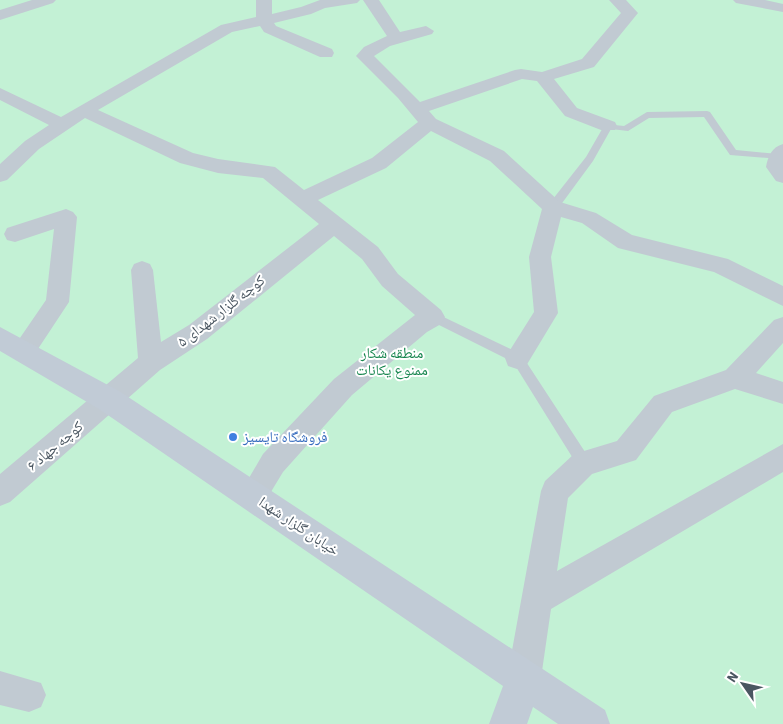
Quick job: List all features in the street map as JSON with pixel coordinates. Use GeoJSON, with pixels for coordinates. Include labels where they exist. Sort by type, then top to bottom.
{"type":"FeatureCollection","features":[{"type":"Feature","properties":{"kind":"main road","name":"خیابان گلزار شهدا"},"geometry":{"type":"LineString","coordinates":[[11,344],[109,400],[253,495],[590,724]]}},
{"type":"Feature","properties":{"kind":"main road"},"geometry":{"type":"LineString","coordinates":[[508,724],[524,678]]}},
{"type":"Feature","properties":{"kind":"street"},"geometry":{"type":"LineString","coordinates":[[0,15],[48,0]]}},
{"type":"Feature","properties":{"kind":"street"},"geometry":{"type":"LineString","coordinates":[[264,0],[264,19],[270,29],[326,54]]}},
{"type":"Feature","properties":{"kind":"street"},"geometry":{"type":"LineString","coordinates":[[0,175],[32,145],[84,110],[227,28],[306,11],[322,4],[352,0]]}},
{"type":"Feature","properties":{"kind":"street"},"geometry":{"type":"LineString","coordinates":[[371,0],[396,38]]}},
{"type":"Feature","properties":{"kind":"street"},"geometry":{"type":"LineString","coordinates":[[303,199],[379,163],[423,116],[521,74],[543,77],[588,63],[630,13],[617,0]]}},
{"type":"Feature","properties":{"kind":"street"},"geometry":{"type":"LineString","coordinates":[[741,0],[781,7]]}},
{"type":"Feature","properties":{"kind":"street"},"geometry":{"type":"LineString","coordinates":[[426,31],[396,38],[367,52],[364,56],[423,116],[497,156],[553,207],[589,218],[626,242],[720,266],[783,297]]}},
{"type":"Feature","properties":{"kind":"street"},"geometry":{"type":"LineString","coordinates":[[543,77],[571,112],[608,126]]}},
{"type":"Feature","properties":{"kind":"street"},"geometry":{"type":"LineString","coordinates":[[0,93],[63,125]]}},
{"type":"Feature","properties":{"kind":"street"},"geometry":{"type":"LineString","coordinates":[[84,110],[187,158],[218,166],[268,172],[370,253],[390,280],[433,317],[419,325],[381,358],[343,387],[273,463],[253,495]]}},
{"type":"Feature","properties":{"kind":"street"},"geometry":{"type":"LineString","coordinates":[[781,154],[776,167],[783,176]]}},
{"type":"Feature","properties":{"kind":"street"},"geometry":{"type":"LineString","coordinates":[[517,358],[546,313],[540,257],[553,207]]}},
{"type":"Feature","properties":{"kind":"street"},"geometry":{"type":"LineString","coordinates":[[11,344],[57,302],[66,217],[15,234]]}},
{"type":"Feature","properties":{"kind":"street","name":"کوچه گلزار شهدای ۵"},"geometry":{"type":"LineString","coordinates":[[109,400],[151,362],[198,332],[292,255],[334,225]]}},
{"type":"Feature","properties":{"kind":"street"},"geometry":{"type":"LineString","coordinates":[[142,270],[151,362]]}},
{"type":"Feature","properties":{"kind":"street"},"geometry":{"type":"LineString","coordinates":[[524,678],[555,492],[584,463],[626,451],[663,404],[735,378],[783,327]]}},
{"type":"Feature","properties":{"kind":"street"},"geometry":{"type":"LineString","coordinates":[[735,378],[783,393]]}},
{"type":"Feature","properties":{"kind":"street","name":"کوچه جهاد ۶"},"geometry":{"type":"LineString","coordinates":[[0,492],[109,400]]}},
{"type":"Feature","properties":{"kind":"street"},"geometry":{"type":"LineString","coordinates":[[537,600],[783,457]]}},
{"type":"Feature","properties":{"kind":"lane"},"geometry":{"type":"LineString","coordinates":[[553,207],[590,159],[608,126],[624,129],[647,115],[707,114],[733,153],[781,154]]}},
{"type":"Feature","properties":{"kind":"lane"},"geometry":{"type":"LineString","coordinates":[[433,317],[517,358],[584,463]]}},
{"type":"Feature","properties":{"kind":"green space","name":"منطقه شکار ممنوع یکانات"},"geometry":{"type":"Polygon","coordinates":[[[0,0],[783,0],[783,724],[0,724],[0,0]]]}},
{"type":"Feature","properties":{"kind":"place","name":"فروشگاه تایسیز"},"geometry":{"type":"Point","coordinates":[233,437]}}]}
